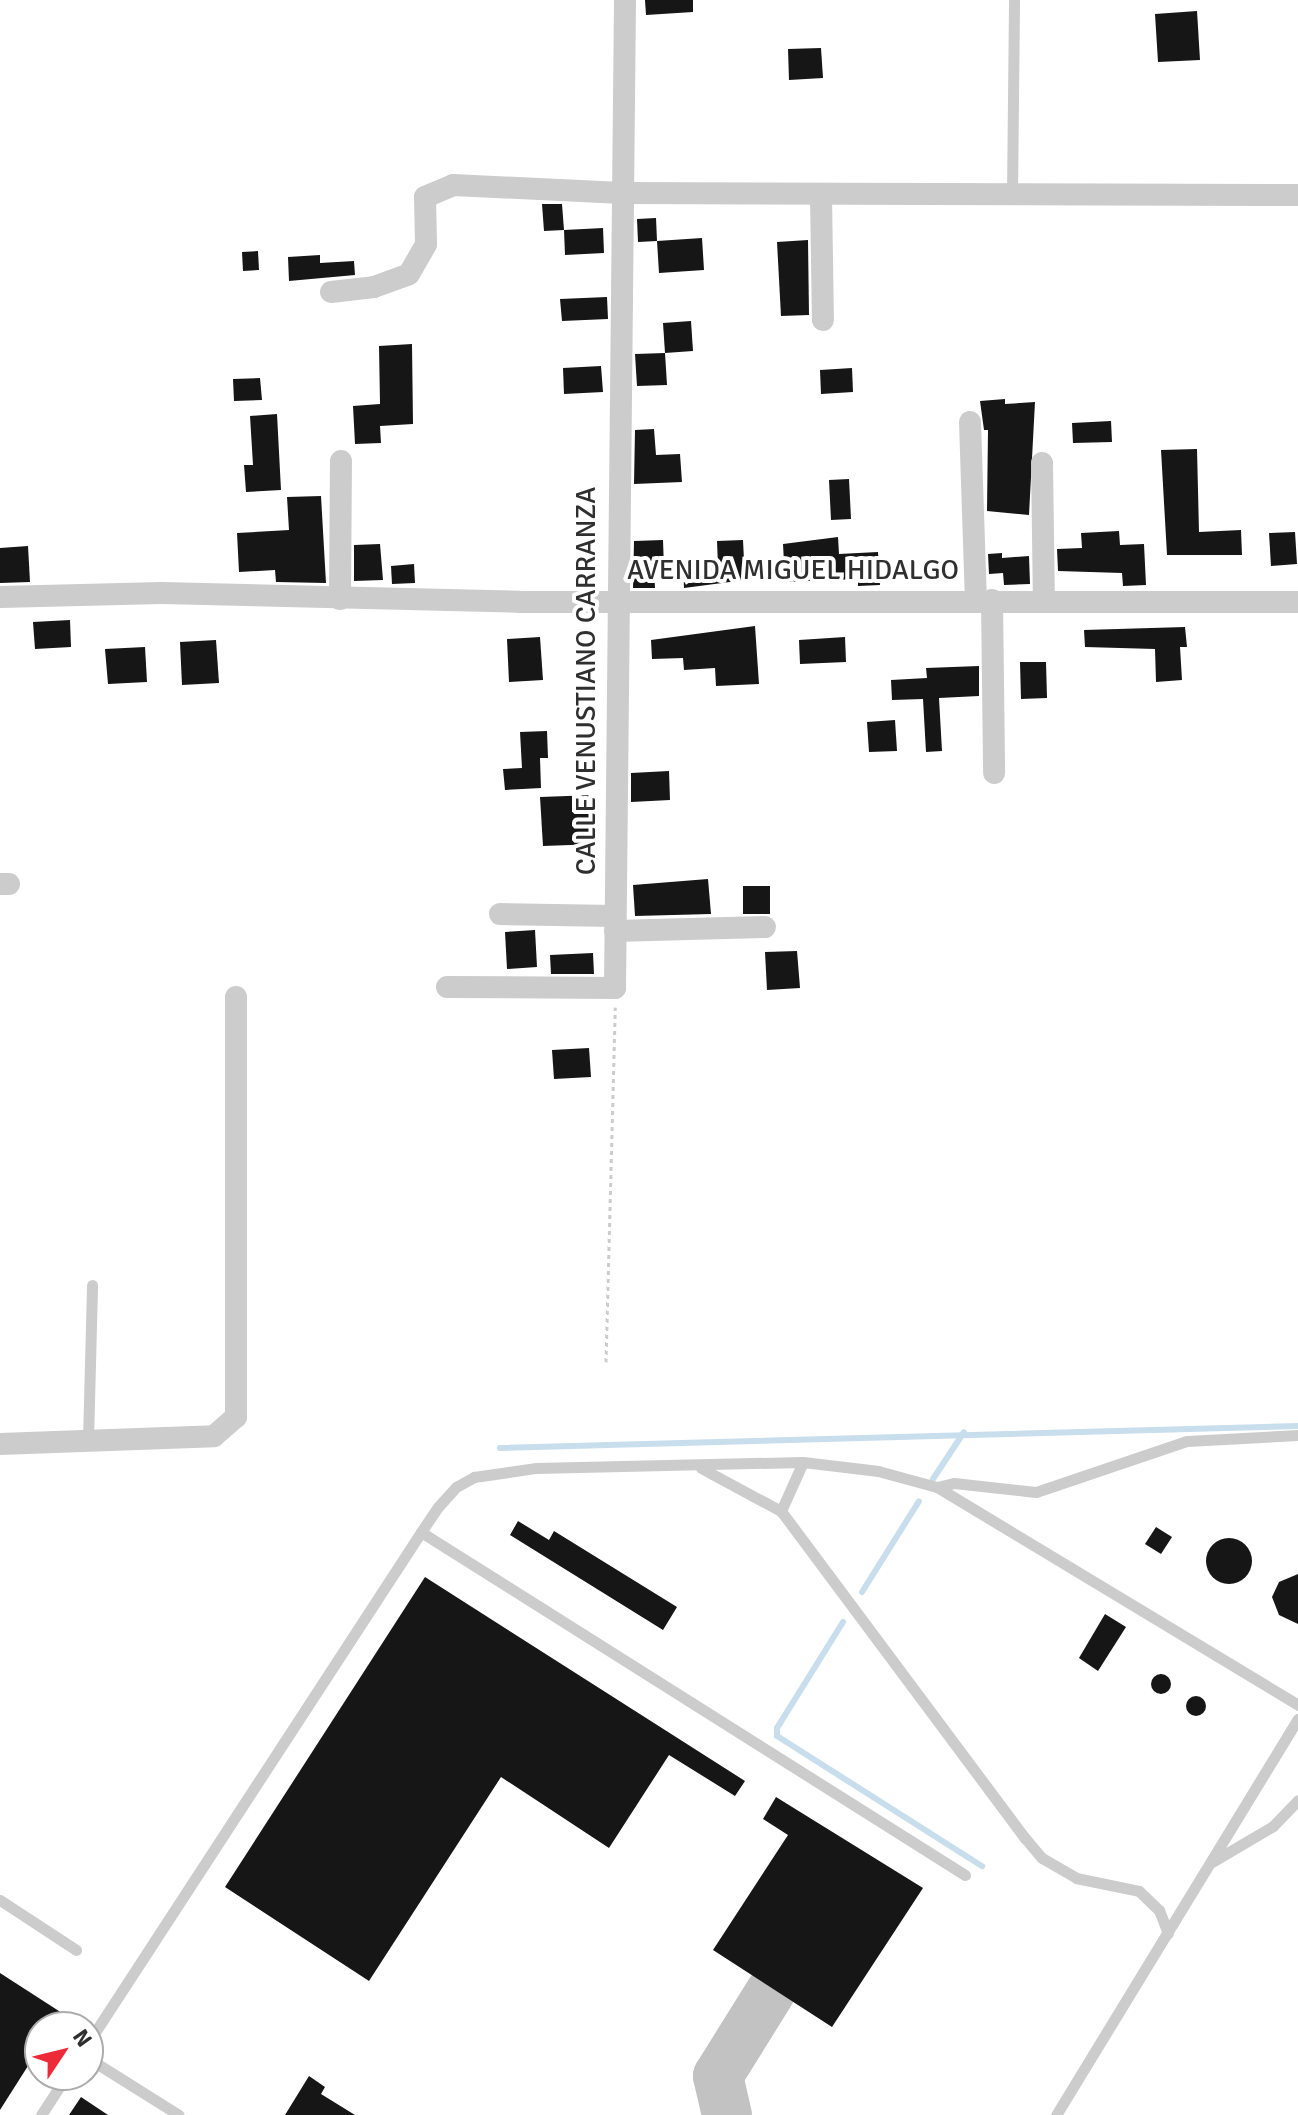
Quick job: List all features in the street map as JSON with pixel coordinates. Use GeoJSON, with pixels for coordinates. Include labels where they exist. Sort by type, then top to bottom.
{"type":"FeatureCollection","features":[{"type":"Feature","properties":{"kind":"street","name":"CALLE VENUSTIANO CARRANZA"},"geometry":{"type":"LineString","coordinates":[[615,988],[616,600],[625,0]]}},
{"type":"Feature","properties":{"kind":"street"},"geometry":{"type":"LineString","coordinates":[[331,292],[374,287],[409,274],[426,244],[425,197],[437,189],[568,187],[622,193],[821,196],[1298,195]]}},
{"type":"Feature","properties":{"kind":"street"},"geometry":{"type":"LineString","coordinates":[[821,196],[823,320]]}},
{"type":"Feature","properties":{"kind":"street"},"geometry":{"type":"LineString","coordinates":[[970,422],[994,773]]}},
{"type":"Feature","properties":{"kind":"street"},"geometry":{"type":"LineString","coordinates":[[340,599],[341,461]]}},
{"type":"Feature","properties":{"kind":"street"},"geometry":{"type":"LineString","coordinates":[[1042,463],[1044,598]]}},
{"type":"Feature","properties":{"kind":"street","name":"AVENIDA MIGUEL HIDALGO"},"geometry":{"type":"LineString","coordinates":[[0,597],[162,593],[340,599],[1044,598],[1298,602]]}},
{"type":"Feature","properties":{"kind":"street"},"geometry":{"type":"LineString","coordinates":[[500,914],[615,923],[765,927]]}},
{"type":"Feature","properties":{"kind":"street"},"geometry":{"type":"LineString","coordinates":[[447,987],[615,988]]}},
{"type":"Feature","properties":{"kind":"street"},"geometry":{"type":"LineString","coordinates":[[0,1444],[214,1436],[236,1417],[236,997]]}},
{"type":"Feature","properties":{"kind":"lane"},"geometry":{"type":"LineString","coordinates":[[1012,195],[1014,0]]}},
{"type":"Feature","properties":{"kind":"lane"},"geometry":{"type":"LineString","coordinates":[[88,1440],[92,1285]]}},
{"type":"Feature","properties":{"kind":"lane"},"geometry":{"type":"LineString","coordinates":[[937,1487],[971,1484],[1036,1492],[1187,1441],[1298,1435]]}},
{"type":"Feature","properties":{"kind":"lane"},"geometry":{"type":"LineString","coordinates":[[781,1511],[803,1462]]}},
{"type":"Feature","properties":{"kind":"lane"},"geometry":{"type":"LineString","coordinates":[[104,2018],[421,1532],[456,1487],[474,1477],[536,1468],[698,1467],[803,1462],[878,1471],[937,1487],[1298,1705]]}},
{"type":"Feature","properties":{"kind":"lane"},"geometry":{"type":"LineString","coordinates":[[698,1467],[781,1511],[1042,1858],[1091,1883],[1139,1891],[1159,1910],[1168,1933]]}},
{"type":"Feature","properties":{"kind":"lane"},"geometry":{"type":"LineString","coordinates":[[421,1532],[965,1875]]}},
{"type":"Feature","properties":{"kind":"lane"},"geometry":{"type":"LineString","coordinates":[[1056,2115],[1298,1719]]}},
{"type":"Feature","properties":{"kind":"lane"},"geometry":{"type":"LineString","coordinates":[[1211,1863],[1273,1826],[1298,1800]]}},
{"type":"Feature","properties":{"kind":"lane"},"geometry":{"type":"LineString","coordinates":[[0,1900],[76,1950]]}},
{"type":"Feature","properties":{"kind":"lane"},"geometry":{"type":"LineString","coordinates":[[104,2068],[179,2115]]}},
{"type":"Feature","properties":{"kind":"lane"},"geometry":{"type":"LineString","coordinates":[[41,2115],[57,2091]]}},
{"type":"Feature","properties":{"kind":"path"},"geometry":{"type":"LineString","coordinates":[[606,1362],[615,988]]}},
{"type":"Feature","properties":{"kind":"building"},"geometry":{"type":"Polygon","coordinates":[[[645,0],[693,0],[693,12],[646,15],[645,0]]]}},
{"type":"Feature","properties":{"kind":"building"},"geometry":{"type":"Polygon","coordinates":[[[1197,11],[1200,60],[1158,62],[1155,14],[1197,11]]]}},
{"type":"Feature","properties":{"kind":"building"},"geometry":{"type":"Polygon","coordinates":[[[821,48],[823,78],[789,80],[788,49],[821,48]]]}},
{"type":"Feature","properties":{"kind":"building"},"geometry":{"type":"Polygon","coordinates":[[[542,204],[562,204],[564,230],[544,231],[542,204]]]}},
{"type":"Feature","properties":{"kind":"building"},"geometry":{"type":"Polygon","coordinates":[[[656,218],[657,241],[638,242],[637,219],[656,218]]]}},
{"type":"Feature","properties":{"kind":"building"},"geometry":{"type":"Polygon","coordinates":[[[603,228],[604,253],[565,255],[564,230],[603,228]]]}},
{"type":"Feature","properties":{"kind":"building"},"geometry":{"type":"Polygon","coordinates":[[[702,238],[704,270],[659,273],[657,241],[702,238]]]}},
{"type":"Feature","properties":{"kind":"building"},"geometry":{"type":"Polygon","coordinates":[[[808,240],[809,315],[781,316],[777,242],[808,240]]]}},
{"type":"Feature","properties":{"kind":"building"},"geometry":{"type":"Polygon","coordinates":[[[258,251],[259,270],[243,271],[242,252],[258,251]]]}},
{"type":"Feature","properties":{"kind":"building"},"geometry":{"type":"Polygon","coordinates":[[[320,255],[320,263],[354,261],[355,275],[289,281],[288,257],[320,255]]]}},
{"type":"Feature","properties":{"kind":"building"},"geometry":{"type":"Polygon","coordinates":[[[607,297],[608,319],[562,321],[560,299],[607,297]]]}},
{"type":"Feature","properties":{"kind":"building"},"geometry":{"type":"Polygon","coordinates":[[[691,321],[693,351],[665,353],[663,323],[691,321]]]}},
{"type":"Feature","properties":{"kind":"building"},"geometry":{"type":"Polygon","coordinates":[[[412,344],[413,424],[380,426],[381,443],[355,444],[353,406],[380,404],[379,346],[412,344]]]}},
{"type":"Feature","properties":{"kind":"building"},"geometry":{"type":"Polygon","coordinates":[[[665,353],[667,385],[637,386],[635,354],[665,353]]]}},
{"type":"Feature","properties":{"kind":"building"},"geometry":{"type":"Polygon","coordinates":[[[601,366],[603,392],[564,394],[563,368],[601,366]]]}},
{"type":"Feature","properties":{"kind":"building"},"geometry":{"type":"Polygon","coordinates":[[[852,368],[853,392],[821,394],[820,370],[852,368]]]}},
{"type":"Feature","properties":{"kind":"building"},"geometry":{"type":"Polygon","coordinates":[[[260,378],[262,400],[234,401],[233,379],[260,378]]]}},
{"type":"Feature","properties":{"kind":"building"},"geometry":{"type":"Polygon","coordinates":[[[1005,399],[1005,404],[1035,402],[1029,515],[987,511],[988,430],[984,430],[980,401],[1005,399]]]}},
{"type":"Feature","properties":{"kind":"building"},"geometry":{"type":"Polygon","coordinates":[[[277,414],[281,490],[246,492],[244,465],[253,465],[250,416],[277,414]]]}},
{"type":"Feature","properties":{"kind":"building"},"geometry":{"type":"Polygon","coordinates":[[[1111,421],[1112,442],[1073,443],[1072,423],[1111,421]]]}},
{"type":"Feature","properties":{"kind":"building"},"geometry":{"type":"Polygon","coordinates":[[[654,429],[656,455],[680,454],[682,482],[634,484],[635,430],[654,429]]]}},
{"type":"Feature","properties":{"kind":"building"},"geometry":{"type":"Polygon","coordinates":[[[1197,449],[1199,532],[1241,530],[1242,555],[1167,555],[1161,450],[1197,449]]]}},
{"type":"Feature","properties":{"kind":"building"},"geometry":{"type":"Polygon","coordinates":[[[849,479],[851,519],[831,520],[829,480],[849,479]]]}},
{"type":"Feature","properties":{"kind":"building"},"geometry":{"type":"Polygon","coordinates":[[[321,496],[326,583],[276,582],[275,570],[239,572],[237,533],[289,530],[287,497],[321,496]]]}},
{"type":"Feature","properties":{"kind":"building"},"geometry":{"type":"Polygon","coordinates":[[[1119,531],[1120,545],[1144,544],[1146,585],[1123,586],[1122,573],[1058,571],[1057,549],[1082,548],[1081,533],[1119,531]]]}},
{"type":"Feature","properties":{"kind":"building"},"geometry":{"type":"Polygon","coordinates":[[[1295,532],[1297,564],[1271,566],[1269,533],[1295,532]]]}},
{"type":"Feature","properties":{"kind":"building"},"geometry":{"type":"Polygon","coordinates":[[[838,537],[839,554],[878,552],[880,585],[858,586],[858,579],[785,582],[783,544],[838,537]]]}},
{"type":"Feature","properties":{"kind":"building"},"geometry":{"type":"Polygon","coordinates":[[[663,540],[664,568],[654,568],[655,588],[633,588],[634,541],[663,540]]]}},
{"type":"Feature","properties":{"kind":"building"},"geometry":{"type":"Polygon","coordinates":[[[743,540],[745,580],[684,588],[683,568],[718,566],[717,541],[743,540]]]}},
{"type":"Feature","properties":{"kind":"building"},"geometry":{"type":"Polygon","coordinates":[[[380,544],[383,580],[354,581],[354,545],[380,544]]]}},
{"type":"Feature","properties":{"kind":"building"},"geometry":{"type":"Polygon","coordinates":[[[28,546],[30,582],[0,583],[0,548],[28,546]]]}},
{"type":"Feature","properties":{"kind":"building"},"geometry":{"type":"Polygon","coordinates":[[[1002,553],[1002,558],[1029,556],[1030,584],[1004,585],[1003,573],[989,574],[988,554],[1002,553]]]}},
{"type":"Feature","properties":{"kind":"building"},"geometry":{"type":"Polygon","coordinates":[[[414,564],[415,583],[392,584],[391,566],[414,564]]]}},
{"type":"Feature","properties":{"kind":"building"},"geometry":{"type":"Polygon","coordinates":[[[70,620],[71,647],[35,649],[33,622],[70,620]]]}},
{"type":"Feature","properties":{"kind":"building"},"geometry":{"type":"Polygon","coordinates":[[[755,626],[759,684],[716,686],[715,668],[684,670],[683,658],[652,659],[651,640],[755,626]]]}},
{"type":"Feature","properties":{"kind":"building"},"geometry":{"type":"Polygon","coordinates":[[[1185,627],[1187,647],[1180,647],[1182,680],[1156,682],[1155,649],[1085,647],[1084,630],[1185,627]]]}},
{"type":"Feature","properties":{"kind":"building"},"geometry":{"type":"Polygon","coordinates":[[[540,637],[543,680],[509,682],[507,639],[540,637]]]}},
{"type":"Feature","properties":{"kind":"building"},"geometry":{"type":"Polygon","coordinates":[[[845,637],[846,662],[800,664],[799,640],[845,637]]]}},
{"type":"Feature","properties":{"kind":"building"},"geometry":{"type":"Polygon","coordinates":[[[216,640],[219,683],[182,685],[180,642],[216,640]]]}},
{"type":"Feature","properties":{"kind":"building"},"geometry":{"type":"Polygon","coordinates":[[[145,647],[147,682],[108,684],[105,649],[145,647]]]}},
{"type":"Feature","properties":{"kind":"building"},"geometry":{"type":"Polygon","coordinates":[[[1020,662],[1046,662],[1047,698],[1021,699],[1020,662]]]}},
{"type":"Feature","properties":{"kind":"building"},"geometry":{"type":"Polygon","coordinates":[[[979,666],[979,696],[939,698],[942,751],[926,752],[923,699],[892,700],[891,680],[927,678],[926,668],[979,666]]]}},
{"type":"Feature","properties":{"kind":"building"},"geometry":{"type":"Polygon","coordinates":[[[895,720],[897,751],[869,752],[867,722],[895,720]]]}},
{"type":"Feature","properties":{"kind":"building"},"geometry":{"type":"Polygon","coordinates":[[[547,731],[548,758],[540,758],[541,788],[505,790],[503,769],[522,768],[520,732],[547,731]]]}},
{"type":"Feature","properties":{"kind":"building"},"geometry":{"type":"Polygon","coordinates":[[[669,771],[670,800],[631,802],[631,773],[669,771]]]}},
{"type":"Feature","properties":{"kind":"building"},"geometry":{"type":"Polygon","coordinates":[[[595,795],[598,844],[543,846],[540,797],[595,795]]]}},
{"type":"Feature","properties":{"kind":"building"},"geometry":{"type":"Polygon","coordinates":[[[708,879],[711,914],[635,916],[633,885],[708,879]]]}},
{"type":"Feature","properties":{"kind":"building"},"geometry":{"type":"Polygon","coordinates":[[[743,886],[770,886],[770,914],[743,914],[743,886]]]}},
{"type":"Feature","properties":{"kind":"building"},"geometry":{"type":"Polygon","coordinates":[[[535,930],[537,967],[507,969],[505,932],[535,930]]]}},
{"type":"Feature","properties":{"kind":"building"},"geometry":{"type":"Polygon","coordinates":[[[797,951],[800,988],[767,990],[765,952],[797,951]]]}},
{"type":"Feature","properties":{"kind":"building"},"geometry":{"type":"Polygon","coordinates":[[[593,953],[594,974],[551,974],[550,955],[593,953]]]}},
{"type":"Feature","properties":{"kind":"building"},"geometry":{"type":"Polygon","coordinates":[[[589,1048],[591,1077],[554,1079],[552,1050],[589,1048]]]}},
{"type":"Feature","properties":{"kind":"building"},"geometry":{"type":"Polygon","coordinates":[[[518,1521],[549,1540],[554,1531],[677,1607],[663,1630],[510,1535],[518,1521]]]}},
{"type":"Feature","properties":{"kind":"building"},"geometry":{"type":"Polygon","coordinates":[[[1156,1527],[1172,1537],[1161,1554],[1145,1544],[1156,1527]]]}},
{"type":"Feature","properties":{"kind":"building"},"geometry":{"type":"Polygon","coordinates":[[[1229,1538],[1246,1544],[1252,1561],[1246,1578],[1229,1584],[1212,1578],[1206,1561],[1212,1544],[1229,1538]]]}},
{"type":"Feature","properties":{"kind":"building"},"geometry":{"type":"Polygon","coordinates":[[[1298,1574],[1298,1624],[1279,1615],[1272,1597],[1279,1582],[1298,1574]]]}},
{"type":"Feature","properties":{"kind":"building"},"geometry":{"type":"Polygon","coordinates":[[[425,1577],[745,1781],[735,1796],[669,1755],[609,1848],[501,1777],[369,1981],[225,1887],[425,1577]]]}},
{"type":"Feature","properties":{"kind":"building"},"geometry":{"type":"Polygon","coordinates":[[[1105,1614],[1126,1627],[1098,1671],[1079,1658],[1105,1614]]]}},
{"type":"Feature","properties":{"kind":"building"},"geometry":{"type":"Polygon","coordinates":[[[1161,1674],[1168,1677],[1171,1684],[1168,1691],[1161,1694],[1154,1691],[1151,1684],[1154,1677],[1161,1674]]]}},
{"type":"Feature","properties":{"kind":"building"},"geometry":{"type":"Polygon","coordinates":[[[1196,1696],[1203,1699],[1206,1706],[1203,1713],[1196,1716],[1189,1713],[1186,1706],[1189,1699],[1196,1696]]]}},
{"type":"Feature","properties":{"kind":"building"},"geometry":{"type":"Polygon","coordinates":[[[776,1797],[923,1888],[832,2027],[713,1950],[788,1835],[763,1819],[776,1797]]]}},
{"type":"Feature","properties":{"kind":"building"},"geometry":{"type":"Polygon","coordinates":[[[0,1973],[59,2011],[24,2011],[24,2072],[0,2110],[0,1973]]]}},
{"type":"Feature","properties":{"kind":"building"},"geometry":{"type":"Polygon","coordinates":[[[309,2076],[325,2087],[321,2094],[355,2115],[285,2115],[309,2076]]]}},
{"type":"Feature","properties":{"kind":"building"},"geometry":{"type":"Polygon","coordinates":[[[81,2097],[108,2115],[69,2115],[81,2097]]]}},
{"type":"Feature","properties":{"kind":"waterway"},"geometry":{"type":"LineString","coordinates":[[500,1448],[1298,1426]]}},
{"type":"Feature","properties":{"kind":"waterway"},"geometry":{"type":"LineString","coordinates":[[933,1479],[964,1432]]}},
{"type":"Feature","properties":{"kind":"waterway"},"geometry":{"type":"LineString","coordinates":[[862,1592],[919,1501]]}},
{"type":"Feature","properties":{"kind":"waterway"},"geometry":{"type":"LineString","coordinates":[[843,1622],[777,1728],[777,1736],[982,1866]]}},
{"type":"Feature","properties":{"kind":"taxiway"},"geometry":{"type":"LineString","coordinates":[[727,2115],[718,2076],[771,1991]]}}]}
